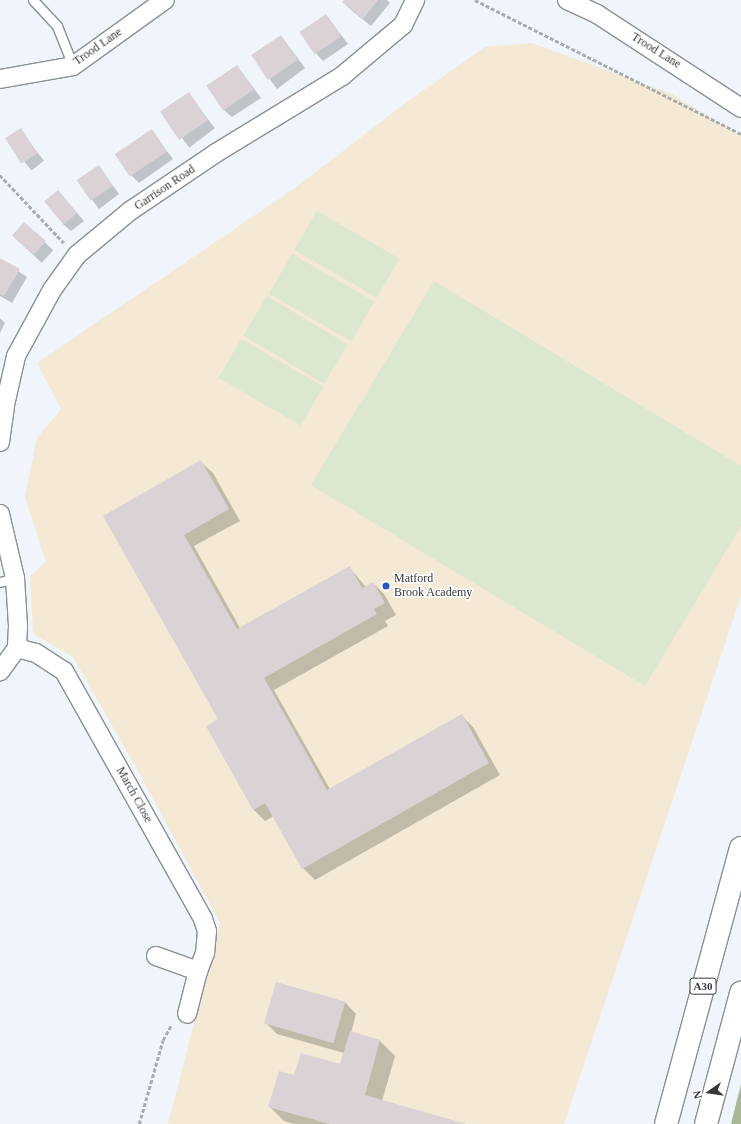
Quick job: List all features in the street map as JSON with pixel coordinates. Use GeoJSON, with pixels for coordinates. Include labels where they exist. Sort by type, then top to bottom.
{"type":"FeatureCollection","features":[{"type":"Feature","properties":{"kind":"highway","name":"A30"},"geometry":{"type":"LineString","coordinates":[[666,1124],[741,848]]}},
{"type":"Feature","properties":{"kind":"highway"},"geometry":{"type":"LineString","coordinates":[[706,1124],[741,993]]}},
{"type":"Feature","properties":{"kind":"street","name":"Trood Lane"},"geometry":{"type":"LineString","coordinates":[[0,79],[73,66],[165,0]]}},
{"type":"Feature","properties":{"kind":"street","name":"Garrison Road"},"geometry":{"type":"LineString","coordinates":[[0,442],[5,405],[8,356],[77,255],[130,211],[216,153],[342,76],[403,24],[415,0]]}},
{"type":"Feature","properties":{"kind":"street","name":"Trood Lane"},"geometry":{"type":"LineString","coordinates":[[567,0],[597,14],[741,108]]}},
{"type":"Feature","properties":{"kind":"street"},"geometry":{"type":"LineString","coordinates":[[0,514],[7,580],[18,626],[17,648],[0,671]]}},
{"type":"Feature","properties":{"kind":"street","name":"March Close"},"geometry":{"type":"LineString","coordinates":[[17,648],[50,660],[64,671],[79,694],[203,919],[207,931],[205,953],[198,971],[187,1014]]}},
{"type":"Feature","properties":{"kind":"street"},"geometry":{"type":"LineString","coordinates":[[156,956],[198,971]]}},
{"type":"Feature","properties":{"kind":"lane"},"geometry":{"type":"LineString","coordinates":[[33,0],[57,26],[73,66]]}},
{"type":"Feature","properties":{"kind":"path"},"geometry":{"type":"LineString","coordinates":[[475,0],[741,134]]}},
{"type":"Feature","properties":{"kind":"path"},"geometry":{"type":"LineString","coordinates":[[0,175],[77,255]]}},
{"type":"Feature","properties":{"kind":"path"},"geometry":{"type":"LineString","coordinates":[[139,1124],[163,1040],[170,1025],[185,1020],[187,1014]]}},
{"type":"Feature","properties":{"kind":"shaded area","name":"Matford Brook Academy"},"geometry":{"type":"Polygon","coordinates":[[[532,43],[672,94],[741,136],[741,596],[564,1124],[168,1124],[220,923],[142,778],[73,657],[33,634],[30,576],[46,562],[25,497],[37,438],[61,409],[37,363],[295,188],[408,101],[485,47],[532,43]]]}},
{"type":"Feature","properties":{"kind":"green space"},"geometry":{"type":"Polygon","coordinates":[[[317,211],[399,258],[377,297],[294,250],[317,211]]]}},
{"type":"Feature","properties":{"kind":"green space"},"geometry":{"type":"Polygon","coordinates":[[[292,254],[374,302],[351,341],[269,294],[292,254]]]}},
{"type":"Feature","properties":{"kind":"green space"},"geometry":{"type":"Polygon","coordinates":[[[434,281],[741,466],[741,526],[645,686],[311,485],[434,281]]]}},
{"type":"Feature","properties":{"kind":"green space"},"geometry":{"type":"Polygon","coordinates":[[[267,296],[348,344],[324,384],[243,335],[267,296]]]}},
{"type":"Feature","properties":{"kind":"green space"},"geometry":{"type":"Polygon","coordinates":[[[241,339],[323,386],[301,425],[218,378],[241,339]]]}},
{"type":"Feature","properties":{"kind":"green space"},"geometry":{"type":"Polygon","coordinates":[[[741,1084],[741,1124],[731,1124],[741,1084]]]}},
{"type":"Feature","properties":{"kind":"building"},"geometry":{"type":"Polygon","coordinates":[[[344,0],[378,0],[363,19],[342,2],[344,0]]]}},
{"type":"Feature","properties":{"kind":"building"},"geometry":{"type":"Polygon","coordinates":[[[326,14],[341,36],[315,54],[299,32],[326,14]]]}},
{"type":"Feature","properties":{"kind":"building"},"geometry":{"type":"Polygon","coordinates":[[[281,35],[298,60],[268,80],[251,55],[281,35]]]}},
{"type":"Feature","properties":{"kind":"building"},"geometry":{"type":"Polygon","coordinates":[[[237,65],[254,90],[223,111],[206,86],[237,65]]]}},
{"type":"Feature","properties":{"kind":"building"},"geometry":{"type":"Polygon","coordinates":[[[189,92],[208,120],[179,140],[160,112],[189,92]]]}},
{"type":"Feature","properties":{"kind":"building"},"geometry":{"type":"Polygon","coordinates":[[[21,128],[37,153],[21,164],[5,138],[21,128]]]}},
{"type":"Feature","properties":{"kind":"building"},"geometry":{"type":"Polygon","coordinates":[[[152,129],[167,151],[130,177],[115,154],[152,129]]]}},
{"type":"Feature","properties":{"kind":"building"},"geometry":{"type":"Polygon","coordinates":[[[99,165],[113,186],[91,201],[77,180],[99,165]]]}},
{"type":"Feature","properties":{"kind":"building"},"geometry":{"type":"Polygon","coordinates":[[[58,190],[77,213],[63,225],[44,202],[58,190]]]}},
{"type":"Feature","properties":{"kind":"building"},"geometry":{"type":"Polygon","coordinates":[[[24,222],[46,241],[34,255],[12,236],[24,222]]]}},
{"type":"Feature","properties":{"kind":"building"},"geometry":{"type":"Polygon","coordinates":[[[0,258],[20,269],[4,296],[0,294],[0,258]]]}},
{"type":"Feature","properties":{"kind":"building"},"geometry":{"type":"Polygon","coordinates":[[[201,460],[229,509],[184,535],[237,629],[350,566],[362,588],[373,582],[385,603],[374,609],[377,614],[264,678],[327,790],[462,714],[489,763],[302,869],[265,803],[253,810],[206,726],[218,719],[103,516],[201,460]]]}},
{"type":"Feature","properties":{"kind":"building"},"geometry":{"type":"Polygon","coordinates":[[[276,982],[345,1002],[333,1043],[264,1023],[276,982]]]}},
{"type":"Feature","properties":{"kind":"building"},"geometry":{"type":"Polygon","coordinates":[[[350,1031],[380,1040],[365,1095],[466,1124],[330,1124],[268,1107],[279,1071],[294,1075],[301,1053],[340,1064],[350,1031]]]}},
{"type":"Feature","properties":{"kind":"place","name":"Matford Brook Academy"},"geometry":{"type":"Point","coordinates":[386,586]}}]}
